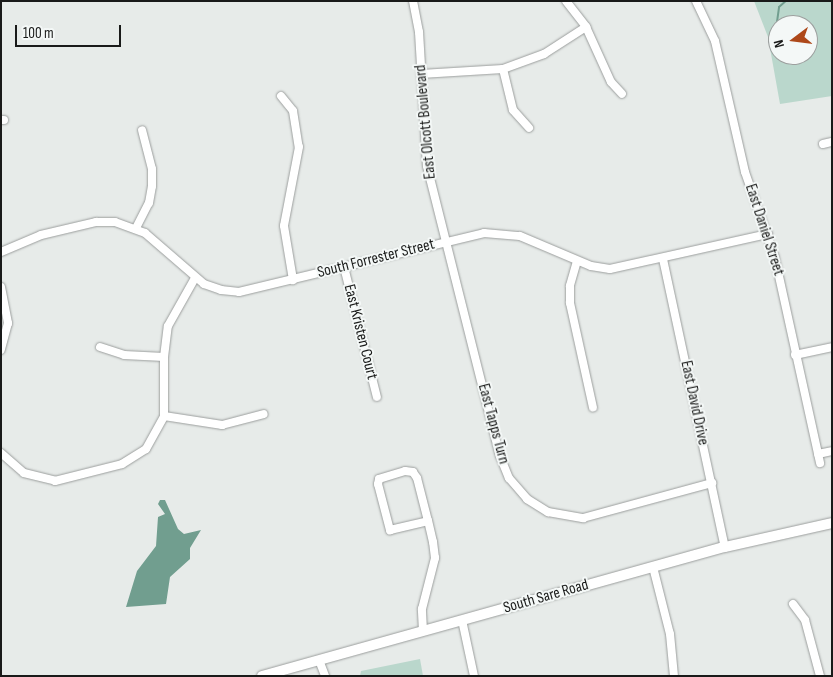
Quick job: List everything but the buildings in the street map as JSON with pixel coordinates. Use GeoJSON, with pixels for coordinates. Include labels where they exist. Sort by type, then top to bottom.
{"type":"FeatureCollection","features":[{"type":"Feature","properties":{"kind":"main road","name":"South Sare Road"},"geometry":{"type":"LineString","coordinates":[[262,676],[725,547],[832,523]]}},
{"type":"Feature","properties":{"kind":"street","name":"East Olcott Boulevard"},"geometry":{"type":"LineString","coordinates":[[413,1],[421,74],[427,166],[446,242]]}},
{"type":"Feature","properties":{"kind":"street"},"geometry":{"type":"LineString","coordinates":[[566,1],[586,27],[611,82],[622,94]]}},
{"type":"Feature","properties":{"kind":"street","name":"East Daniel Street"},"geometry":{"type":"LineString","coordinates":[[696,1],[714,41],[745,172],[768,234],[820,463]]}},
{"type":"Feature","properties":{"kind":"street"},"geometry":{"type":"LineString","coordinates":[[421,74],[503,69],[544,54],[586,27]]}},
{"type":"Feature","properties":{"kind":"street"},"geometry":{"type":"LineString","coordinates":[[503,69],[513,110],[529,128]]}},
{"type":"Feature","properties":{"kind":"street"},"geometry":{"type":"LineString","coordinates":[[281,96],[293,111],[298,147],[284,226],[294,280]]}},
{"type":"Feature","properties":{"kind":"street"},"geometry":{"type":"LineString","coordinates":[[136,228],[149,203],[152,186],[152,169],[142,130]]}},
{"type":"Feature","properties":{"kind":"street"},"geometry":{"type":"LineString","coordinates":[[823,144],[832,142]]}},
{"type":"Feature","properties":{"kind":"street","name":"South Forrester Street"},"geometry":{"type":"LineString","coordinates":[[1,252],[32,238],[96,222],[115,222],[136,228],[196,278],[213,288],[239,292],[484,233],[507,233],[577,261],[610,269],[663,259],[768,234]]}},
{"type":"Feature","properties":{"kind":"street","name":"East Tapps Turn"},"geometry":{"type":"LineString","coordinates":[[446,242],[500,456],[519,492],[548,512],[583,518],[712,483]]}},
{"type":"Feature","properties":{"kind":"street","name":"East David Drive"},"geometry":{"type":"LineString","coordinates":[[663,259],[725,547]]}},
{"type":"Feature","properties":{"kind":"street"},"geometry":{"type":"LineString","coordinates":[[577,261],[570,286],[570,303],[593,408]]}},
{"type":"Feature","properties":{"kind":"street","name":"East Kristen Court"},"geometry":{"type":"LineString","coordinates":[[344,267],[377,397]]}},
{"type":"Feature","properties":{"kind":"street"},"geometry":{"type":"LineString","coordinates":[[1,452],[19,470],[37,479],[76,478],[135,458],[152,443],[164,416],[164,357],[170,319],[196,278]]}},
{"type":"Feature","properties":{"kind":"street"},"geometry":{"type":"LineString","coordinates":[[1,287],[8,323],[1,350]]}},
{"type":"Feature","properties":{"kind":"street"},"geometry":{"type":"LineString","coordinates":[[100,347],[124,355],[164,357]]}},
{"type":"Feature","properties":{"kind":"street"},"geometry":{"type":"LineString","coordinates":[[795,355],[832,347]]}},
{"type":"Feature","properties":{"kind":"street"},"geometry":{"type":"LineString","coordinates":[[164,416],[222,425],[264,414]]}},
{"type":"Feature","properties":{"kind":"street"},"geometry":{"type":"LineString","coordinates":[[818,454],[832,451]]}},
{"type":"Feature","properties":{"kind":"street"},"geometry":{"type":"LineString","coordinates":[[423,631],[422,609],[435,558],[428,521],[413,472],[379,479],[378,484],[390,530],[428,521]]}},
{"type":"Feature","properties":{"kind":"street"},"geometry":{"type":"LineString","coordinates":[[653,567],[671,640],[674,676]]}},
{"type":"Feature","properties":{"kind":"street"},"geometry":{"type":"LineString","coordinates":[[793,604],[805,620],[820,676]]}},
{"type":"Feature","properties":{"kind":"street"},"geometry":{"type":"LineString","coordinates":[[462,620],[474,676]]}},
{"type":"Feature","properties":{"kind":"street"},"geometry":{"type":"LineString","coordinates":[[319,660],[325,676]]}},
{"type":"Feature","properties":{"kind":"shaded area"},"geometry":{"type":"Polygon","coordinates":[[[754,1],[832,1],[832,96],[780,104],[773,65],[818,65],[818,15],[768,15],[768,37],[754,1]]]}},
{"type":"Feature","properties":{"kind":"shaded area"},"geometry":{"type":"Polygon","coordinates":[[[160,500],[165,500],[178,529],[184,534],[201,530],[190,548],[190,559],[170,577],[166,604],[126,607],[137,571],[156,546],[158,517],[165,514],[158,504],[160,500]]]}},
{"type":"Feature","properties":{"kind":"shaded area"},"geometry":{"type":"Polygon","coordinates":[[[420,659],[423,676],[360,676],[361,671],[420,659]]]}},
{"type":"Feature","properties":{"kind":"waterway"},"geometry":{"type":"LineString","coordinates":[[778,15],[779,7],[786,1]]}}]}
